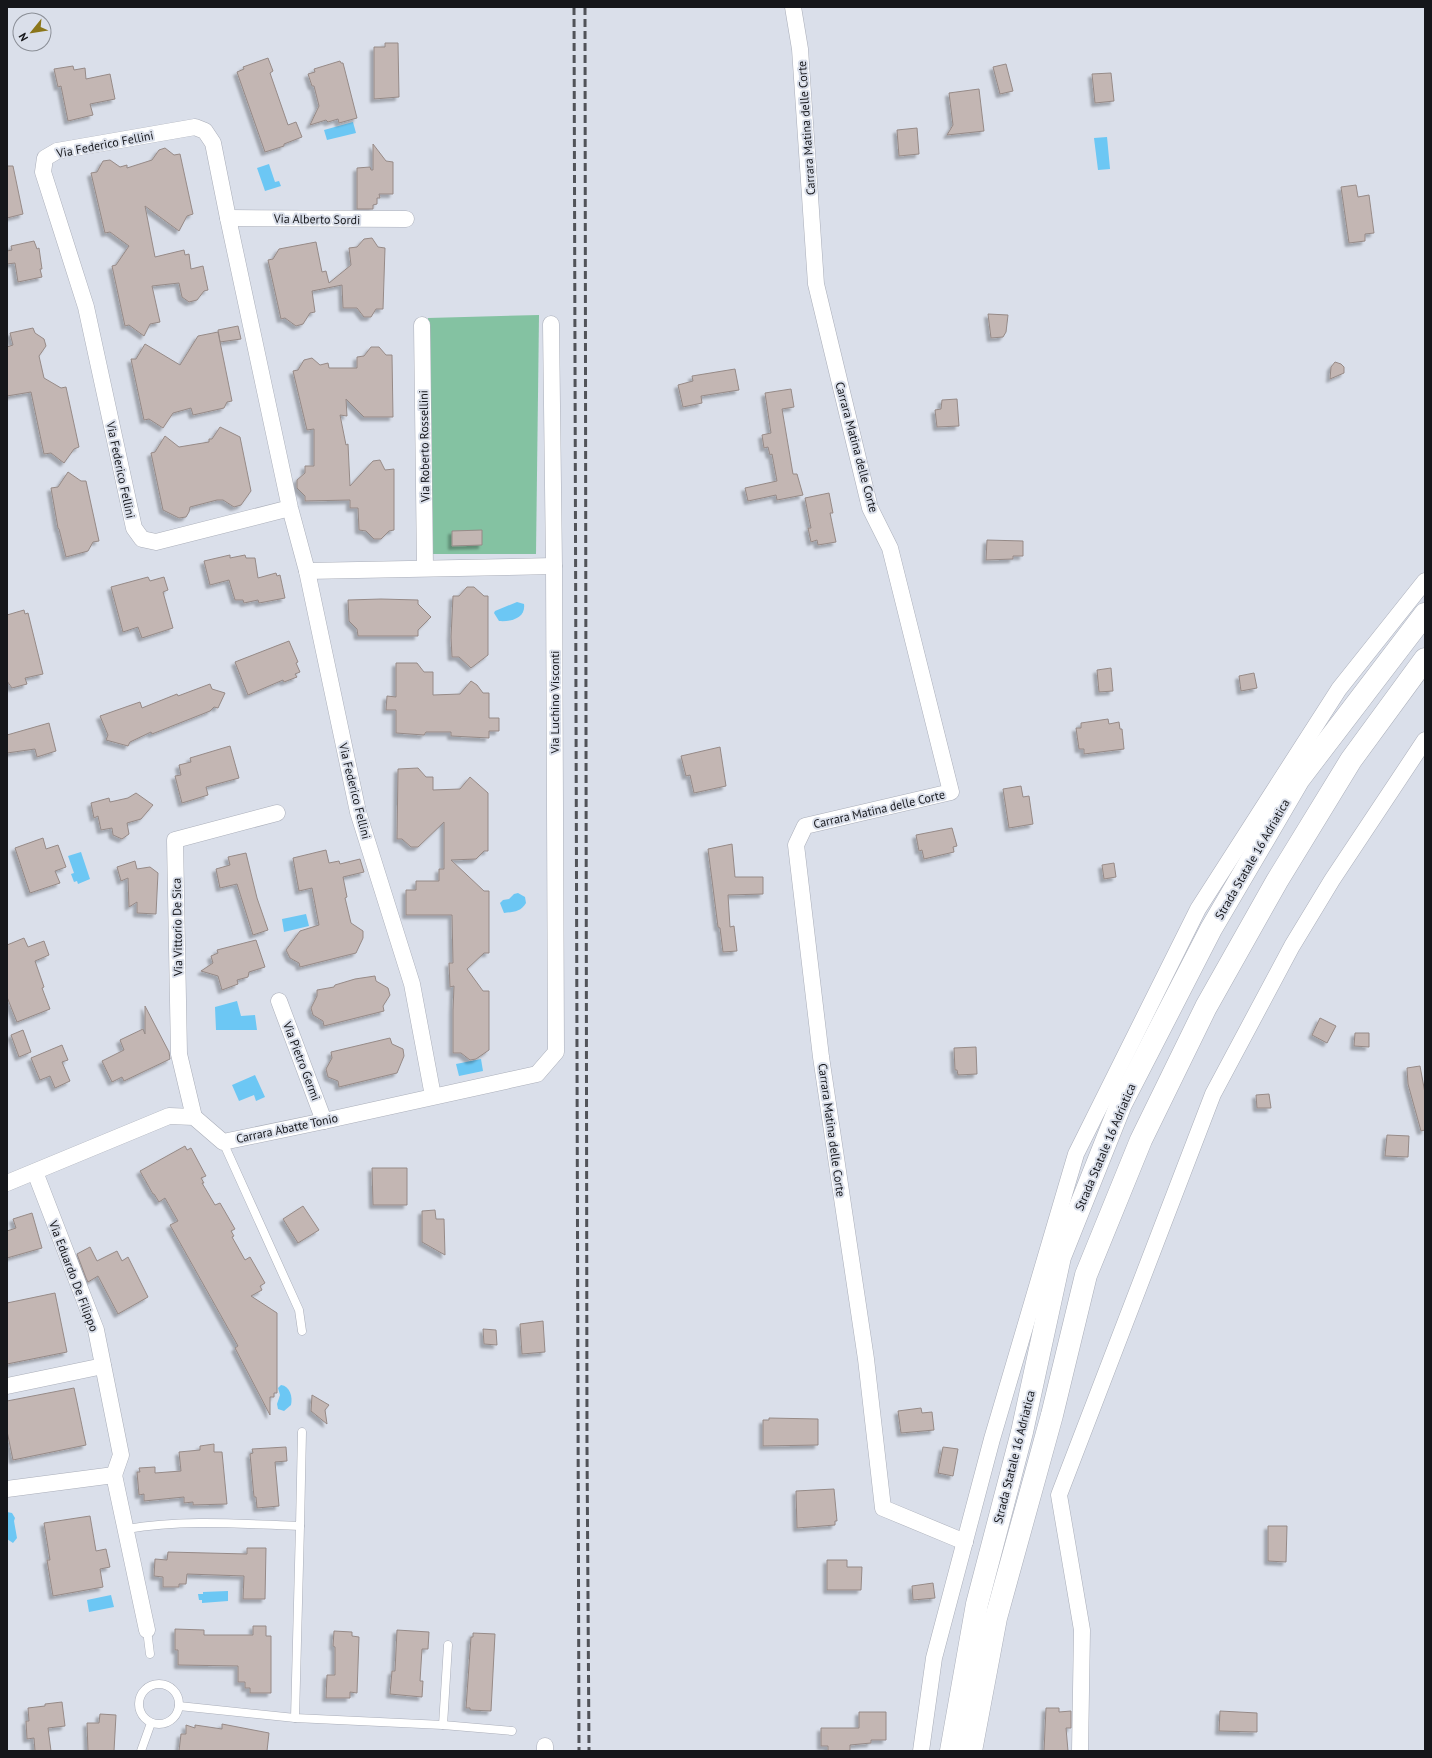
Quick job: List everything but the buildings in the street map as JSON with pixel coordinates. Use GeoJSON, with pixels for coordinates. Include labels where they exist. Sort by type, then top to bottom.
{"type":"FeatureCollection","features":[{"type":"Feature","properties":{"kind":"highway","name":"Strada Statale 16 Adriatica"},"geometry":{"type":"LineString","coordinates":[[951,1751],[977,1604],[1022,1432],[1060,1257],[1121,1104],[1211,929],[1299,779],[1425,614]]}},
{"type":"Feature","properties":{"kind":"highway","name":"Strada Statale 16 Adriatica"},"geometry":{"type":"LineString","coordinates":[[971,1751],[996,1618],[1052,1415],[1086,1275],[1141,1140],[1206,1007],[1277,881],[1351,760],[1425,659]]}},
{"type":"Feature","properties":{"kind":"street","name":"Carrara Matina delle Corte"},"geometry":{"type":"LineString","coordinates":[[793,7],[800,49],[816,284],[870,508],[890,548],[950,792],[805,826],[796,845],[821,1057],[866,1359],[883,1508],[965,1542]]}},
{"type":"Feature","properties":{"kind":"street","name":"Via Federico Fellini"},"geometry":{"type":"LineString","coordinates":[[290,508],[156,542],[142,539],[134,528],[86,307],[43,172],[45,158],[57,152],[195,127],[205,131],[213,142],[290,508],[307,571],[358,812],[412,984],[433,1096]]}},
{"type":"Feature","properties":{"kind":"street","name":"Via Alberto Sordi"},"geometry":{"type":"LineString","coordinates":[[228,218],[406,219]]}},
{"type":"Feature","properties":{"kind":"street","name":"Via Luchino Visconti"},"geometry":{"type":"LineString","coordinates":[[537,1074],[556,1052],[554,566],[551,324]]}},
{"type":"Feature","properties":{"kind":"street","name":"Via Roberto Rossellini"},"geometry":{"type":"LineString","coordinates":[[422,325],[425,568]]}},
{"type":"Feature","properties":{"kind":"street"},"geometry":{"type":"LineString","coordinates":[[307,571],[554,566]]}},
{"type":"Feature","properties":{"kind":"street"},"geometry":{"type":"LineString","coordinates":[[921,1751],[934,1658],[992,1439],[1076,1154],[1198,909],[1339,689],[1425,581]]}},
{"type":"Feature","properties":{"kind":"street"},"geometry":{"type":"LineString","coordinates":[[1080,1751],[1082,1630],[1059,1495],[1213,1094],[1292,946],[1332,880],[1425,740]]}},
{"type":"Feature","properties":{"kind":"street","name":"Via Vittorio De Sica"},"geometry":{"type":"LineString","coordinates":[[194,1117],[179,1054],[175,840],[277,813]]}},
{"type":"Feature","properties":{"kind":"street","name":"Via Pietro Germi"},"geometry":{"type":"LineString","coordinates":[[279,1000],[324,1121]]}},
{"type":"Feature","properties":{"kind":"street","name":"Carrara Abatte Tonio"},"geometry":{"type":"LineString","coordinates":[[194,1117],[223,1142],[537,1074]]}},
{"type":"Feature","properties":{"kind":"street"},"geometry":{"type":"LineString","coordinates":[[7,1183],[169,1116],[194,1117]]}},
{"type":"Feature","properties":{"kind":"street","name":"Via Eduardo De Filippo"},"geometry":{"type":"LineString","coordinates":[[35,1172],[96,1330],[121,1454],[114,1475]]}},
{"type":"Feature","properties":{"kind":"street"},"geometry":{"type":"LineString","coordinates":[[7,1386],[103,1366]]}},
{"type":"Feature","properties":{"kind":"street"},"geometry":{"type":"LineString","coordinates":[[7,1489],[114,1475],[148,1630]]}},
{"type":"Feature","properties":{"kind":"lane"},"geometry":{"type":"LineString","coordinates":[[223,1142],[299,1310],[302,1331]]}},
{"type":"Feature","properties":{"kind":"lane"},"geometry":{"type":"LineString","coordinates":[[295,1718],[302,1432]]}},
{"type":"Feature","properties":{"kind":"lane"},"geometry":{"type":"LineString","coordinates":[[127,1529],[155,1524],[199,1523],[300,1526]]}},
{"type":"Feature","properties":{"kind":"lane"},"geometry":{"type":"LineString","coordinates":[[148,1630],[150,1654]]}},
{"type":"Feature","properties":{"kind":"lane"},"geometry":{"type":"LineString","coordinates":[[443,1725],[448,1645]]}},
{"type":"Feature","properties":{"kind":"lane"},"geometry":{"type":"LineString","coordinates":[[156,1684],[168,1686],[176,1694],[179,1706],[174,1718],[170,1722],[164,1724],[151,1723],[141,1715],[138,1702],[140,1695],[150,1686],[156,1684]]}},
{"type":"Feature","properties":{"kind":"lane"},"geometry":{"type":"LineString","coordinates":[[179,1706],[295,1718],[443,1725],[512,1731]]}},
{"type":"Feature","properties":{"kind":"lane"},"geometry":{"type":"LineString","coordinates":[[140,1751],[151,1723]]}},
{"type":"Feature","properties":{"kind":"green space"},"geometry":{"type":"Polygon","coordinates":[[[539,315],[536,554],[433,554],[428,318],[539,315]]]}},
{"type":"Feature","properties":{"kind":"water"},"geometry":{"type":"Polygon","coordinates":[[[353,122],[356,133],[327,140],[324,130],[353,122]]]}},
{"type":"Feature","properties":{"kind":"water"},"geometry":{"type":"Polygon","coordinates":[[[1107,137],[1110,169],[1098,170],[1094,138],[1107,137]]]}},
{"type":"Feature","properties":{"kind":"water"},"geometry":{"type":"Polygon","coordinates":[[[269,164],[275,182],[279,181],[281,186],[265,191],[257,168],[269,164]]]}},
{"type":"Feature","properties":{"kind":"water"},"geometry":{"type":"Polygon","coordinates":[[[517,602],[524,604],[523,613],[513,620],[499,621],[494,613],[495,611],[517,602]]]}},
{"type":"Feature","properties":{"kind":"water"},"geometry":{"type":"Polygon","coordinates":[[[81,852],[90,879],[78,884],[77,881],[74,882],[71,874],[74,873],[68,856],[81,852]]]}},
{"type":"Feature","properties":{"kind":"water"},"geometry":{"type":"Polygon","coordinates":[[[518,893],[525,897],[526,903],[524,906],[516,911],[504,913],[500,903],[518,893]]]}},
{"type":"Feature","properties":{"kind":"water"},"geometry":{"type":"Polygon","coordinates":[[[306,914],[309,926],[284,932],[282,919],[306,914]]]}},
{"type":"Feature","properties":{"kind":"water"},"geometry":{"type":"Polygon","coordinates":[[[237,1001],[241,1016],[255,1015],[257,1030],[216,1030],[215,1007],[237,1001]]]}},
{"type":"Feature","properties":{"kind":"water"},"geometry":{"type":"Polygon","coordinates":[[[481,1059],[483,1071],[459,1076],[456,1064],[481,1059]]]}},
{"type":"Feature","properties":{"kind":"water"},"geometry":{"type":"Polygon","coordinates":[[[255,1075],[265,1097],[256,1101],[254,1095],[239,1101],[232,1085],[255,1075]]]}},
{"type":"Feature","properties":{"kind":"water"},"geometry":{"type":"Polygon","coordinates":[[[281,1385],[287,1387],[292,1399],[291,1405],[284,1411],[278,1409],[277,1404],[280,1395],[278,1388],[281,1385]]]}},
{"type":"Feature","properties":{"kind":"water"},"geometry":{"type":"Polygon","coordinates":[[[7,1512],[12,1513],[15,1518],[14,1521],[17,1538],[13,1543],[7,1539],[7,1512]]]}},
{"type":"Feature","properties":{"kind":"water"},"geometry":{"type":"Polygon","coordinates":[[[228,1591],[228,1601],[202,1603],[202,1600],[199,1600],[198,1594],[203,1594],[203,1592],[228,1591]]]}},
{"type":"Feature","properties":{"kind":"water"},"geometry":{"type":"Polygon","coordinates":[[[111,1595],[114,1607],[89,1612],[87,1600],[111,1595]]]}},
{"type":"Feature","properties":{"kind":"railway"},"geometry":{"type":"LineString","coordinates":[[574,7],[579,1751]]}},
{"type":"Feature","properties":{"kind":"railway"},"geometry":{"type":"LineString","coordinates":[[585,7],[587,1445],[589,1751]]}}]}
